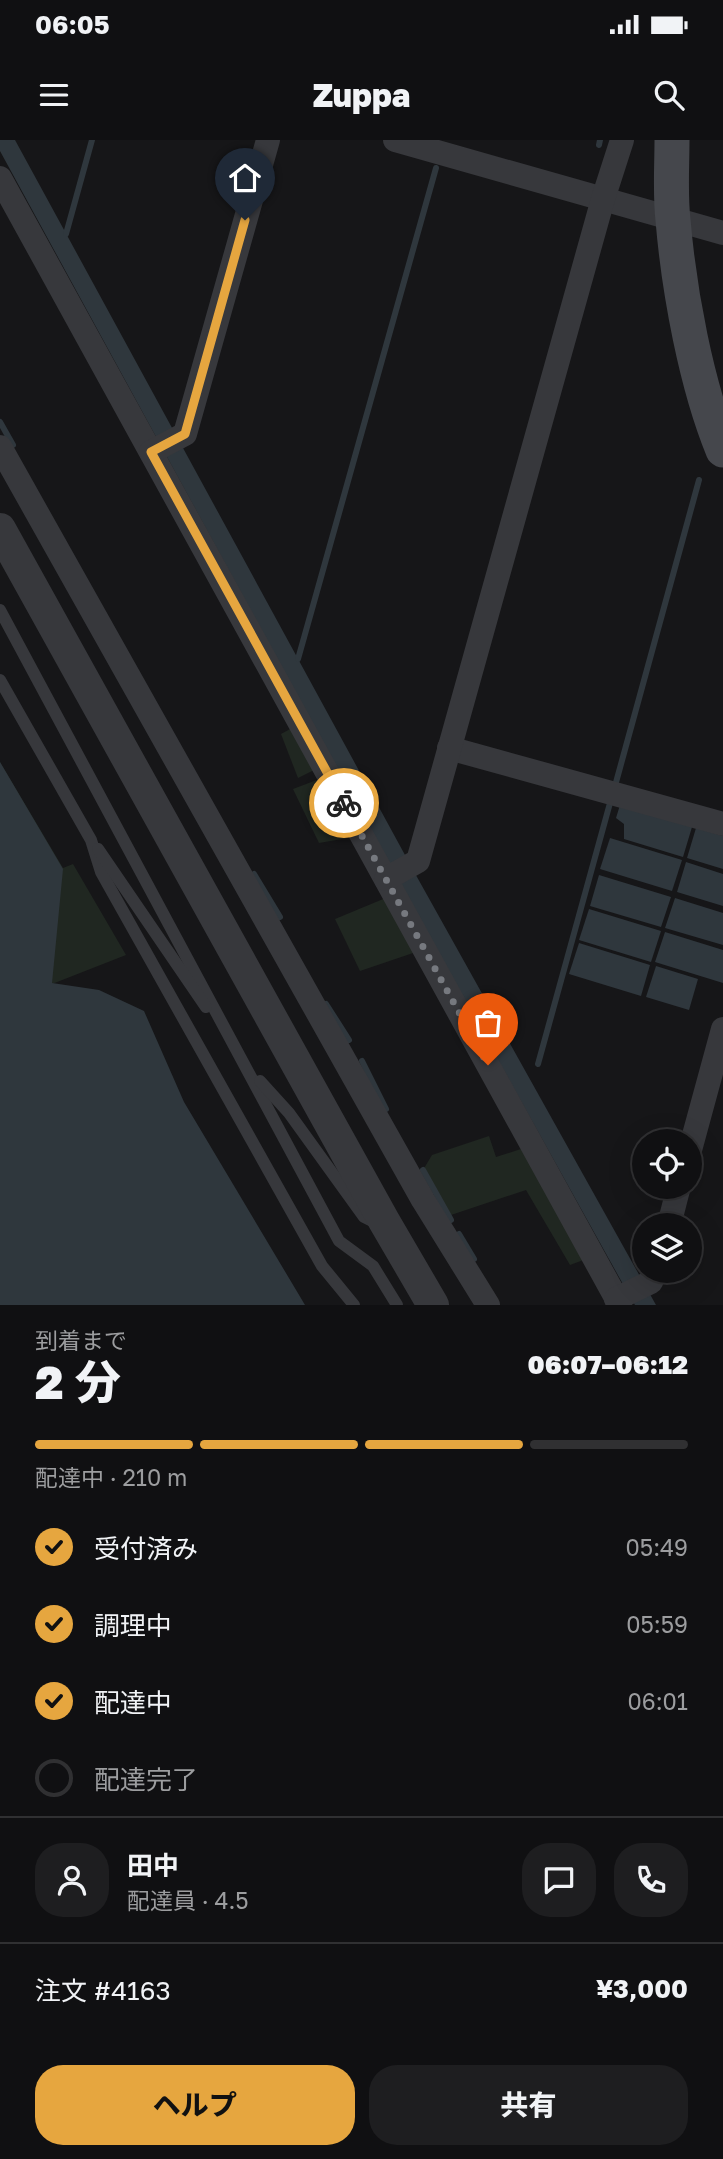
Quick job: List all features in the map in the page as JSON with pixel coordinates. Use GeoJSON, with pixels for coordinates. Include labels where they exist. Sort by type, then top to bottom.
{"type":"FeatureCollection","features":[{"type":"Feature","properties":{"kind":"main road"},"geometry":{"type":"LineString","coordinates":[[672,140],[672,219],[694,355],[723,450]]}},
{"type":"Feature","properties":{"kind":"street"},"geometry":{"type":"LineString","coordinates":[[153,451],[185,434],[268,140]]}},
{"type":"Feature","properties":{"kind":"street"},"geometry":{"type":"LineString","coordinates":[[395,140],[723,233]]}},
{"type":"Feature","properties":{"kind":"street"},"geometry":{"type":"LineString","coordinates":[[389,877],[418,861],[603,199],[622,140]]}},
{"type":"Feature","properties":{"kind":"street"},"geometry":{"type":"LineString","coordinates":[[0,178],[389,877],[619,1300],[643,1283]]}},
{"type":"Feature","properties":{"kind":"street"},"geometry":{"type":"LineString","coordinates":[[0,447],[424,1200],[488,1305]]}},
{"type":"Feature","properties":{"kind":"street"},"geometry":{"type":"LineString","coordinates":[[0,529],[433,1305]]}},
{"type":"Feature","properties":{"kind":"street"},"geometry":{"type":"LineString","coordinates":[[449,748],[723,824]]}},
{"type":"Feature","properties":{"kind":"street"},"geometry":{"type":"LineString","coordinates":[[696,1129],[723,1029]]}},
{"type":"Feature","properties":{"kind":"lane"},"geometry":{"type":"LineString","coordinates":[[0,610],[339,1241],[373,1266],[397,1305]]}},
{"type":"Feature","properties":{"kind":"lane"},"geometry":{"type":"LineString","coordinates":[[0,680],[92,840],[246,1067],[289,1113],[364,1217],[389,1230]]}},
{"type":"Feature","properties":{"kind":"lane"},"geometry":{"type":"LineString","coordinates":[[92,840],[101,872],[322,1266],[354,1305]]}},
{"type":"Feature","properties":{"kind":"shaded area"},"geometry":{"type":"Polygon","coordinates":[[[0,140],[15,140],[417,877],[632,1262],[632,1283],[644,1283],[656,1305],[635,1305],[624,1286],[399,882],[0,151],[0,140]]]}},
{"type":"Feature","properties":{"kind":"shaded area"},"geometry":{"type":"Polygon","coordinates":[[[292,728],[316,769],[298,778],[281,734],[292,728]]]}},
{"type":"Feature","properties":{"kind":"shaded area"},"geometry":{"type":"Polygon","coordinates":[[[0,762],[63,868],[73,864],[126,955],[52,984],[0,859],[0,762]]]}},
{"type":"Feature","properties":{"kind":"shaded area"},"geometry":{"type":"Polygon","coordinates":[[[0,762],[63,869],[52,983],[99,990],[144,1011],[184,1102],[305,1305],[0,1305],[0,762]]]}},
{"type":"Feature","properties":{"kind":"shaded area"},"geometry":{"type":"Polygon","coordinates":[[[322,778],[354,837],[319,843],[293,789],[322,778]]]}},
{"type":"Feature","properties":{"kind":"shaded area"},"geometry":{"type":"Polygon","coordinates":[[[620,805],[692,827],[683,857],[624,839],[624,824],[616,818],[620,805]]]}},
{"type":"Feature","properties":{"kind":"shaded area"},"geometry":{"type":"Polygon","coordinates":[[[696,828],[723,836],[723,869],[687,858],[696,828]]]}},
{"type":"Feature","properties":{"kind":"shaded area"},"geometry":{"type":"Polygon","coordinates":[[[610,838],[682,860],[672,891],[600,869],[610,838]]]}},
{"type":"Feature","properties":{"kind":"shaded area"},"geometry":{"type":"Polygon","coordinates":[[[686,862],[723,874],[723,906],[677,892],[686,862]]]}},
{"type":"Feature","properties":{"kind":"shaded area"},"geometry":{"type":"Polygon","coordinates":[[[599,875],[671,897],[661,927],[590,906],[599,875]]]}},
{"type":"Feature","properties":{"kind":"shaded area"},"geometry":{"type":"Polygon","coordinates":[[[388,897],[419,951],[360,971],[335,919],[388,897]]]}},
{"type":"Feature","properties":{"kind":"shaded area"},"geometry":{"type":"Polygon","coordinates":[[[675,898],[723,913],[723,945],[665,928],[675,898]]]}},
{"type":"Feature","properties":{"kind":"shaded area"},"geometry":{"type":"Polygon","coordinates":[[[589,909],[661,931],[651,962],[579,940],[589,909]]]}},
{"type":"Feature","properties":{"kind":"shaded area"},"geometry":{"type":"Polygon","coordinates":[[[665,932],[723,950],[723,983],[655,962],[665,932]]]}},
{"type":"Feature","properties":{"kind":"shaded area"},"geometry":{"type":"Polygon","coordinates":[[[579,943],[650,965],[641,996],[569,974],[579,943]]]}},
{"type":"Feature","properties":{"kind":"shaded area"},"geometry":{"type":"Polygon","coordinates":[[[656,966],[698,979],[689,1010],[646,997],[656,966]]]}},
{"type":"Feature","properties":{"kind":"shaded area"},"geometry":{"type":"Polygon","coordinates":[[[489,1136],[496,1157],[527,1147],[586,1259],[570,1265],[526,1190],[448,1216],[423,1170],[432,1155],[489,1136]]]}},
{"type":"Feature","properties":{"kind":"waterway"},"geometry":{"type":"LineString","coordinates":[[66,234],[92,140]]}},
{"type":"Feature","properties":{"kind":"waterway"},"geometry":{"type":"LineString","coordinates":[[599,145],[600,140]]}},
{"type":"Feature","properties":{"kind":"waterway"},"geometry":{"type":"LineString","coordinates":[[298,659],[436,168]]}},
{"type":"Feature","properties":{"kind":"waterway"},"geometry":{"type":"LineString","coordinates":[[0,422],[13,445]]}},
{"type":"Feature","properties":{"kind":"waterway"},"geometry":{"type":"LineString","coordinates":[[615,786],[699,480]]}},
{"type":"Feature","properties":{"kind":"waterway"},"geometry":{"type":"LineString","coordinates":[[538,1064],[610,803]]}},
{"type":"Feature","properties":{"kind":"waterway"},"geometry":{"type":"LineString","coordinates":[[254,874],[280,917]]}},
{"type":"Feature","properties":{"kind":"waterway"},"geometry":{"type":"LineString","coordinates":[[326,1004],[349,1040]]}},
{"type":"Feature","properties":{"kind":"waterway"},"geometry":{"type":"LineString","coordinates":[[362,1061],[386,1109]]}},
{"type":"Feature","properties":{"kind":"waterway"},"geometry":{"type":"LineString","coordinates":[[423,1170],[451,1220]]}},
{"type":"Feature","properties":{"kind":"waterway"},"geometry":{"type":"LineString","coordinates":[[459,1234],[474,1259]]}},
{"type":"Feature","properties":{"kind":"way so far"},"geometry":{"type":"LineString","coordinates":[[344,803],[488,1065]]}},
{"type":"Feature","properties":{"kind":"route"},"geometry":{"type":"LineString","coordinates":[[245,220],[185,434],[151,452],[344,803]]}}]}
